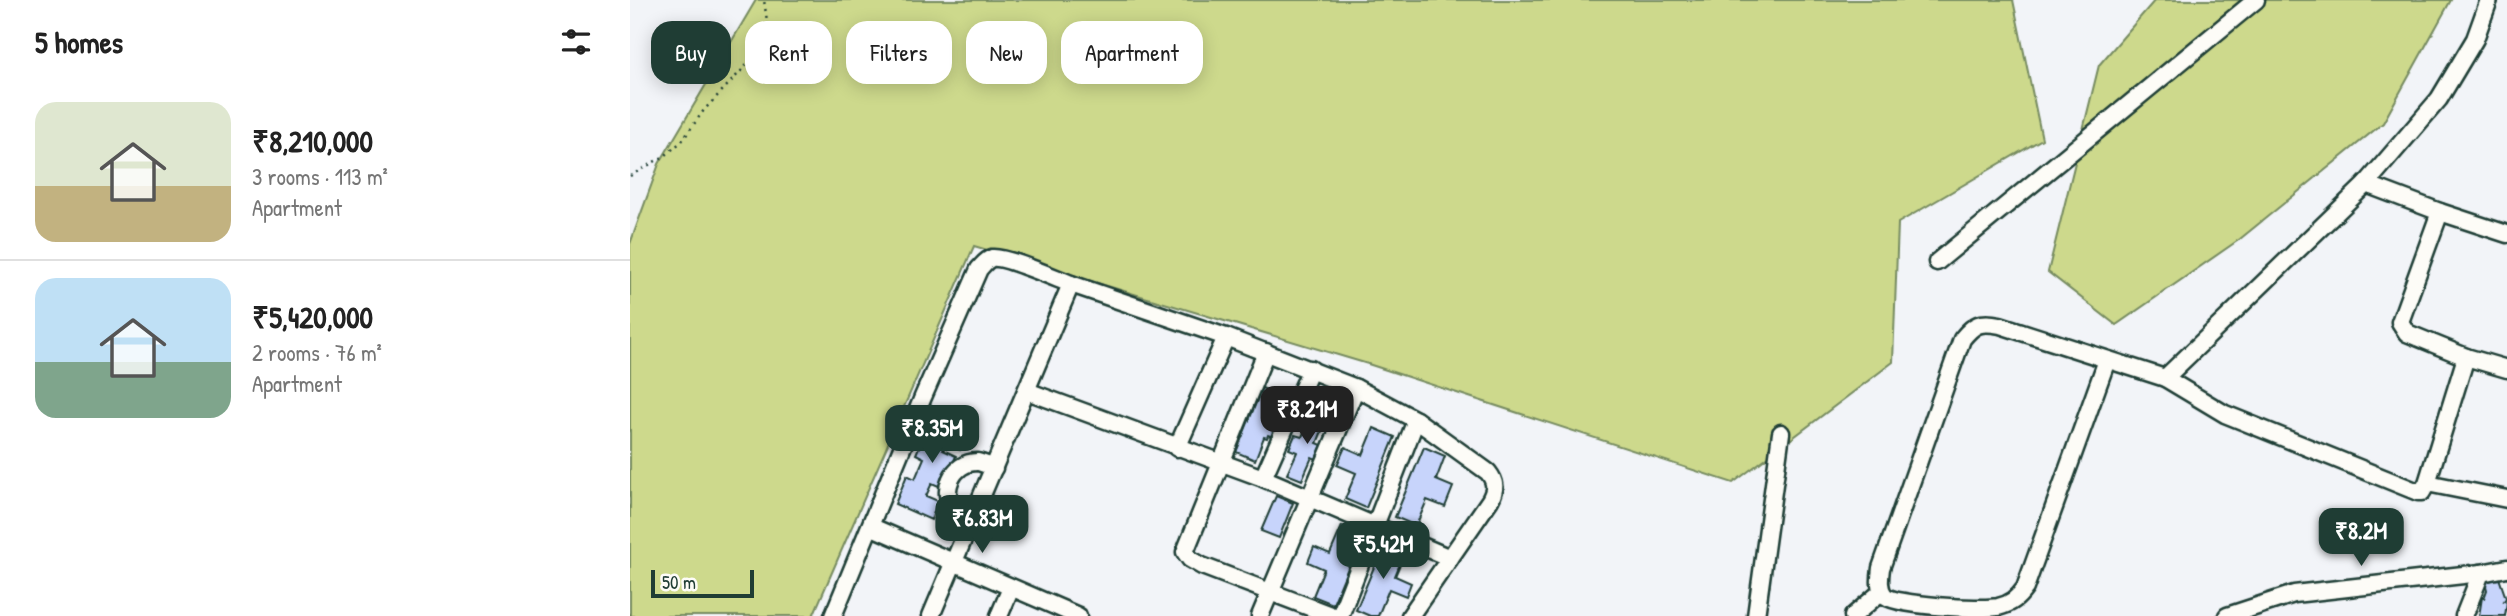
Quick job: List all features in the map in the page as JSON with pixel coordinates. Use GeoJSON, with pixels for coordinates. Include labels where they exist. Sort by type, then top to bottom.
{"type":"FeatureCollection","features":[{"type":"Feature","properties":{"kind":"street"},"geometry":{"type":"LineString","coordinates":[[1937,262],[2256,0]]}},
{"type":"Feature","properties":{"kind":"street"},"geometry":{"type":"LineString","coordinates":[[2165,378],[2366,184],[2439,99],[2475,38],[2489,0]]}},
{"type":"Feature","properties":{"kind":"street"},"geometry":{"type":"LineString","coordinates":[[2366,184],[2440,212],[2507,233]]}},
{"type":"Feature","properties":{"kind":"street"},"geometry":{"type":"LineString","coordinates":[[2440,212],[2400,322],[2401,326],[2407,333],[2466,358],[2507,369]]}},
{"type":"Feature","properties":{"kind":"street"},"geometry":{"type":"LineString","coordinates":[[833,616],[979,269],[987,260],[994,258],[1226,337],[1356,388],[1416,421],[1488,472],[1495,482],[1490,500],[1410,616]]}},
{"type":"Feature","properties":{"kind":"street"},"geometry":{"type":"LineString","coordinates":[[931,616],[1071,284]]}},
{"type":"Feature","properties":{"kind":"street"},"geometry":{"type":"LineString","coordinates":[[2107,360],[2025,588],[2018,598],[1997,607],[1977,608],[1893,601],[1881,592],[1881,568],[1962,339],[1972,327],[1986,322],[2000,325],[2165,378],[2225,414],[2415,492],[2422,492],[2427,484],[2466,358]]}},
{"type":"Feature","properties":{"kind":"street"},"geometry":{"type":"LineString","coordinates":[[1177,448],[1226,337]]}},
{"type":"Feature","properties":{"kind":"street"},"geometry":{"type":"LineString","coordinates":[[1266,352],[1186,547],[1186,556],[1202,566],[1326,615]]}},
{"type":"Feature","properties":{"kind":"street"},"geometry":{"type":"LineString","coordinates":[[1263,478],[1311,369]]}},
{"type":"Feature","properties":{"kind":"street"},"geometry":{"type":"LineString","coordinates":[[1261,616],[1356,388]]}},
{"type":"Feature","properties":{"kind":"street"},"geometry":{"type":"LineString","coordinates":[[1027,391],[1263,478],[1450,558]]}},
{"type":"Feature","properties":{"kind":"street"},"geometry":{"type":"LineString","coordinates":[[1340,616],[1416,421]]}},
{"type":"Feature","properties":{"kind":"street"},"geometry":{"type":"LineString","coordinates":[[1756,616],[1781,433]]}},
{"type":"Feature","properties":{"kind":"street"},"geometry":{"type":"LineString","coordinates":[[971,521],[954,510],[947,495],[950,479],[956,469],[966,464],[978,462],[994,468]]}},
{"type":"Feature","properties":{"kind":"street"},"geometry":{"type":"LineString","coordinates":[[2427,484],[2507,499]]}},
{"type":"Feature","properties":{"kind":"street"},"geometry":{"type":"LineString","coordinates":[[872,527],[1075,615]]}},
{"type":"Feature","properties":{"kind":"street"},"geometry":{"type":"LineString","coordinates":[[2227,616],[2294,594],[2507,568]]}},
{"type":"Feature","properties":{"kind":"street"},"geometry":{"type":"LineString","coordinates":[[2464,616],[2481,573]]}},
{"type":"Feature","properties":{"kind":"street"},"geometry":{"type":"LineString","coordinates":[[999,616],[1011,588]]}},
{"type":"Feature","properties":{"kind":"street"},"geometry":{"type":"LineString","coordinates":[[1853,616],[1881,592]]}},
{"type":"Feature","properties":{"kind":"path"},"geometry":{"type":"LineString","coordinates":[[630,176],[666,155],[682,141],[704,110],[761,50],[768,28],[764,0]]}},
{"type":"Feature","properties":{"kind":"green space"},"geometry":{"type":"Polygon","coordinates":[[[756,0],[2013,0],[2042,139],[1898,223],[1893,362],[1733,483],[1368,364],[974,246],[813,616],[630,616],[630,244],[659,164],[706,84],[731,84],[731,42],[756,0]]]}},
{"type":"Feature","properties":{"kind":"green space"},"geometry":{"type":"Polygon","coordinates":[[[2155,0],[2451,0],[2383,123],[2240,239],[2116,325],[2048,272],[2099,65],[2155,0]]]}},
{"type":"Feature","properties":{"kind":"building"},"geometry":{"type":"Polygon","coordinates":[[[1262,388],[1281,396],[1271,419],[1275,420],[1273,425],[1277,427],[1273,437],[1264,437],[1255,460],[1236,452],[1262,388]]]}},
{"type":"Feature","properties":{"kind":"building"},"geometry":{"type":"Polygon","coordinates":[[[934,413],[969,428],[960,450],[946,444],[943,450],[956,456],[943,488],[932,483],[926,496],[938,501],[931,520],[895,504],[907,475],[915,479],[924,458],[916,454],[934,413]]]}},
{"type":"Feature","properties":{"kind":"building"},"geometry":{"type":"Polygon","coordinates":[[[1312,413],[1327,419],[1317,443],[1322,445],[1316,459],[1312,457],[1302,480],[1287,474],[1297,452],[1289,449],[1295,435],[1302,437],[1312,413]]]}},
{"type":"Feature","properties":{"kind":"building"},"geometry":{"type":"Polygon","coordinates":[[[1374,428],[1395,437],[1366,508],[1345,499],[1356,473],[1337,465],[1345,447],[1363,455],[1374,428]]]}},
{"type":"Feature","properties":{"kind":"building"},"geometry":{"type":"Polygon","coordinates":[[[1424,447],[1445,456],[1436,480],[1453,487],[1445,507],[1427,500],[1416,526],[1395,517],[1424,447]]]}},
{"type":"Feature","properties":{"kind":"building"},"geometry":{"type":"Polygon","coordinates":[[[1276,496],[1293,503],[1279,538],[1261,531],[1276,496]]]}},
{"type":"Feature","properties":{"kind":"building"},"geometry":{"type":"Polygon","coordinates":[[[1342,526],[1362,534],[1333,604],[1313,596],[1324,569],[1308,562],[1314,547],[1330,554],[1342,526]]]}},
{"type":"Feature","properties":{"kind":"building"},"geometry":{"type":"Polygon","coordinates":[[[1384,543],[1405,552],[1395,576],[1411,583],[1406,596],[1389,589],[1378,616],[1370,616],[1356,610],[1384,543]]]}},
{"type":"Feature","properties":{"kind":"building"},"geometry":{"type":"Polygon","coordinates":[[[2499,578],[2506,598],[2504,601],[2507,602],[2505,616],[2479,616],[2482,597],[2484,598],[2487,590],[2485,582],[2499,578]]]}}]}
